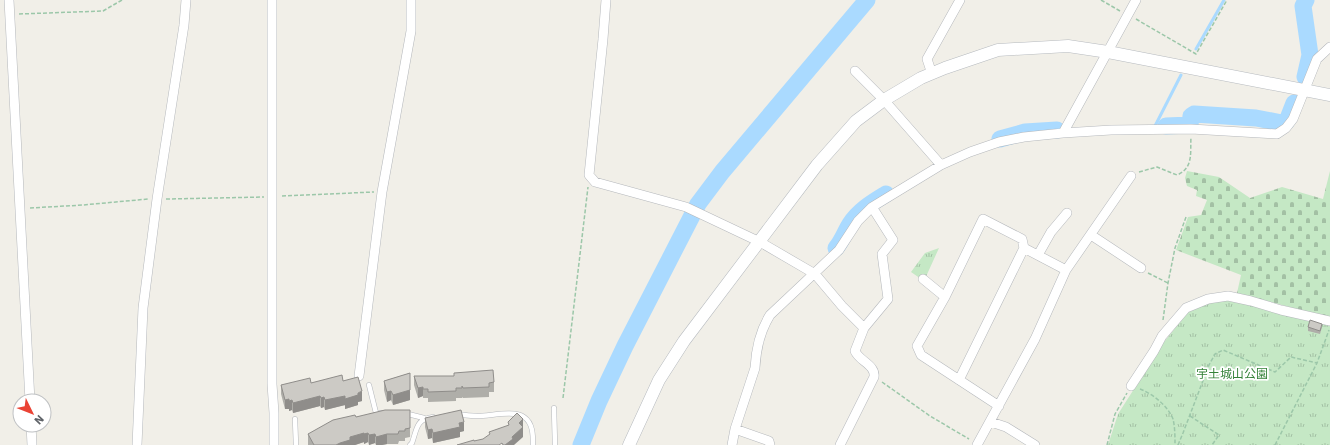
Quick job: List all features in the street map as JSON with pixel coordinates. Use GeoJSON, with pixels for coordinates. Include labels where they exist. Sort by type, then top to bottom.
{"type":"FeatureCollection","features":[{"type":"Feature","properties":{"kind":"street"},"geometry":{"type":"LineString","coordinates":[[9,0],[30,393]]}},
{"type":"Feature","properties":{"kind":"street"},"geometry":{"type":"LineString","coordinates":[[137,445],[143,308],[157,199],[184,25],[186,0]]}},
{"type":"Feature","properties":{"kind":"street"},"geometry":{"type":"LineString","coordinates":[[272,0],[272,384],[274,445]]}},
{"type":"Feature","properties":{"kind":"street"},"geometry":{"type":"LineString","coordinates":[[359,376],[382,192],[411,31],[411,0]]}},
{"type":"Feature","properties":{"kind":"street"},"geometry":{"type":"LineString","coordinates":[[606,0],[589,175],[595,182],[686,207],[760,242],[815,274],[842,306],[864,328]]}},
{"type":"Feature","properties":{"kind":"street"},"geometry":{"type":"LineString","coordinates":[[932,74],[927,59],[960,0]]}},
{"type":"Feature","properties":{"kind":"street"},"geometry":{"type":"LineString","coordinates":[[1063,133],[1136,0]]}},
{"type":"Feature","properties":{"kind":"street"},"geometry":{"type":"LineString","coordinates":[[629,445],[659,380],[684,341],[817,165],[856,121],[884,100],[921,78],[998,50],[1068,46],[1108,52],[1330,95]]}},
{"type":"Feature","properties":{"kind":"street"},"geometry":{"type":"LineString","coordinates":[[732,445],[735,429],[755,368],[755,359],[762,328],[770,315],[839,250],[858,220],[872,207],[941,165],[970,152],[999,142],[1024,137],[1111,130],[1191,129],[1277,134],[1286,128],[1293,119],[1317,60],[1330,47]]}},
{"type":"Feature","properties":{"kind":"street"},"geometry":{"type":"LineString","coordinates":[[855,71],[884,100],[941,165]]}},
{"type":"Feature","properties":{"kind":"street"},"geometry":{"type":"LineString","coordinates":[[978,445],[1035,339],[1066,270],[1131,176]]}},
{"type":"Feature","properties":{"kind":"street"},"geometry":{"type":"LineString","coordinates":[[840,445],[874,377],[873,369],[857,356],[855,351],[864,328],[888,299],[882,254],[893,240],[872,207]]}},
{"type":"Feature","properties":{"kind":"street"},"geometry":{"type":"LineString","coordinates":[[1038,255],[1051,232],[1067,213]]}},
{"type":"Feature","properties":{"kind":"street"},"geometry":{"type":"LineString","coordinates":[[959,380],[1024,248],[1022,239],[983,219],[945,297],[917,346],[921,355],[959,380],[999,406]]}},
{"type":"Feature","properties":{"kind":"street"},"geometry":{"type":"LineString","coordinates":[[1091,235],[1141,268]]}},
{"type":"Feature","properties":{"kind":"street"},"geometry":{"type":"LineString","coordinates":[[1024,248],[1066,270]]}},
{"type":"Feature","properties":{"kind":"street"},"geometry":{"type":"LineString","coordinates":[[923,279],[945,297]]}},
{"type":"Feature","properties":{"kind":"street"},"geometry":{"type":"LineString","coordinates":[[1131,386],[1162,336],[1186,308],[1208,298],[1228,296],[1330,321]]}},
{"type":"Feature","properties":{"kind":"street"},"geometry":{"type":"LineString","coordinates":[[991,422],[1006,427],[1035,445]]}},
{"type":"Feature","properties":{"kind":"street"},"geometry":{"type":"LineString","coordinates":[[735,429],[769,441],[770,445]]}},
{"type":"Feature","properties":{"kind":"street"},"geometry":{"type":"LineString","coordinates":[[31,433],[32,445]]}},
{"type":"Feature","properties":{"kind":"lane"},"geometry":{"type":"LineString","coordinates":[[370,385],[376,413],[384,413]]}},
{"type":"Feature","properties":{"kind":"lane"},"geometry":{"type":"LineString","coordinates":[[554,408],[555,445]]}},
{"type":"Feature","properties":{"kind":"lane"},"geometry":{"type":"LineString","coordinates":[[398,413],[406,413],[424,418],[440,416]]}},
{"type":"Feature","properties":{"kind":"lane"},"geometry":{"type":"LineString","coordinates":[[447,415],[455,414],[479,416],[515,414],[524,416],[530,424],[533,434],[533,445]]}},
{"type":"Feature","properties":{"kind":"lane"},"geometry":{"type":"LineString","coordinates":[[410,445],[419,423],[424,418]]}},
{"type":"Feature","properties":{"kind":"lane"},"geometry":{"type":"LineString","coordinates":[[295,419],[296,445]]}},
{"type":"Feature","properties":{"kind":"path"},"geometry":{"type":"LineString","coordinates":[[9,14],[103,11],[122,0]]}},
{"type":"Feature","properties":{"kind":"path"},"geometry":{"type":"LineString","coordinates":[[1101,0],[1196,54],[1227,0]]}},
{"type":"Feature","properties":{"kind":"path"},"geometry":{"type":"LineString","coordinates":[[1131,176],[1142,170],[1156,167],[1178,175],[1184,172],[1190,162],[1191,129]]}},
{"type":"Feature","properties":{"kind":"path"},"geometry":{"type":"LineString","coordinates":[[563,398],[589,175]]}},
{"type":"Feature","properties":{"kind":"path"},"geometry":{"type":"LineString","coordinates":[[20,209],[157,199]]}},
{"type":"Feature","properties":{"kind":"path"},"geometry":{"type":"LineString","coordinates":[[1162,326],[1175,248],[1186,217]]}},
{"type":"Feature","properties":{"kind":"path"},"geometry":{"type":"LineString","coordinates":[[1141,268],[1168,283]]}},
{"type":"Feature","properties":{"kind":"path"},"geometry":{"type":"LineString","coordinates":[[1276,445],[1317,363],[1330,326]]}},
{"type":"Feature","properties":{"kind":"path"},"geometry":{"type":"LineString","coordinates":[[1176,445],[1190,416],[1209,365],[1216,354],[1223,350],[1275,372],[1291,357],[1317,363]]}},
{"type":"Feature","properties":{"kind":"path"},"geometry":{"type":"LineString","coordinates":[[874,377],[892,388],[900,396],[930,416],[978,445]]}},
{"type":"Feature","properties":{"kind":"path"},"geometry":{"type":"LineString","coordinates":[[1106,445],[1115,414],[1131,386],[1147,392],[1162,402],[1172,419],[1176,445]]}},
{"type":"Feature","properties":{"kind":"path"},"geometry":{"type":"LineString","coordinates":[[1190,416],[1219,436],[1212,445]]}},
{"type":"Feature","properties":{"kind":"green space"},"geometry":{"type":"Polygon","coordinates":[[[1187,171],[1219,177],[1250,198],[1282,187],[1323,199],[1330,171],[1330,318],[1237,293],[1241,275],[1176,250],[1188,217],[1201,215],[1207,200],[1196,196],[1197,190],[1187,186],[1185,178],[1187,171]]]}},
{"type":"Feature","properties":{"kind":"green space"},"geometry":{"type":"Polygon","coordinates":[[[939,248],[924,281],[911,272],[925,253],[939,248]]]}},
{"type":"Feature","properties":{"kind":"green space","name":"宇土城山公園"},"geometry":{"type":"Polygon","coordinates":[[[1235,300],[1330,324],[1330,445],[1108,445],[1118,414],[1164,342],[1189,311],[1211,302],[1235,300]]]}},
{"type":"Feature","properties":{"kind":"building"},"geometry":{"type":"Polygon","coordinates":[[[1310,320],[1322,324],[1320,331],[1308,327],[1310,320]]]}},
{"type":"Feature","properties":{"kind":"building"},"geometry":{"type":"Polygon","coordinates":[[[493,370],[494,382],[489,383],[489,387],[463,388],[462,386],[462,388],[456,388],[456,391],[428,392],[428,389],[423,389],[423,387],[418,388],[414,376],[454,376],[454,373],[493,370]]]}},
{"type":"Feature","properties":{"kind":"building"},"geometry":{"type":"Polygon","coordinates":[[[410,373],[410,390],[393,395],[391,391],[387,392],[384,381],[410,373]]]}},
{"type":"Feature","properties":{"kind":"building"},"geometry":{"type":"Polygon","coordinates":[[[342,375],[343,381],[358,377],[362,391],[358,393],[358,395],[345,399],[345,396],[325,400],[324,397],[321,398],[320,396],[293,403],[292,400],[285,400],[281,385],[310,378],[311,383],[342,375]]]}},
{"type":"Feature","properties":{"kind":"building"},"geometry":{"type":"Polygon","coordinates":[[[385,410],[410,410],[410,428],[405,429],[405,431],[399,431],[398,434],[387,434],[376,437],[375,434],[369,435],[368,433],[364,433],[350,437],[350,440],[336,445],[314,445],[308,434],[333,420],[355,415],[356,417],[385,410]]]}},
{"type":"Feature","properties":{"kind":"building"},"geometry":{"type":"Polygon","coordinates":[[[461,410],[464,422],[459,423],[460,427],[433,433],[432,429],[428,430],[425,418],[461,410]]]}},
{"type":"Feature","properties":{"kind":"building"},"geometry":{"type":"Polygon","coordinates":[[[517,413],[523,419],[519,423],[523,427],[512,437],[513,439],[505,445],[502,443],[499,445],[457,445],[483,439],[490,434],[489,432],[509,425],[508,422],[517,413]]]}},
{"type":"Feature","properties":{"kind":"waterway"},"geometry":{"type":"LineString","coordinates":[[581,445],[599,401],[625,346],[698,204],[722,172],[867,0]]}},
{"type":"Feature","properties":{"kind":"waterway"},"geometry":{"type":"LineString","coordinates":[[1196,49],[1224,0]]}},
{"type":"Feature","properties":{"kind":"waterway"},"geometry":{"type":"LineString","coordinates":[[1305,77],[1310,55],[1303,6],[1306,0]]}},
{"type":"Feature","properties":{"kind":"waterway"},"geometry":{"type":"LineString","coordinates":[[1155,126],[1181,75]]}},
{"type":"Feature","properties":{"kind":"waterway"},"geometry":{"type":"LineString","coordinates":[[1166,126],[1190,125],[1191,116],[1194,114],[1256,118],[1282,123],[1287,121],[1294,103]]}},
{"type":"Feature","properties":{"kind":"waterway"},"geometry":{"type":"LineString","coordinates":[[1000,139],[1025,132],[1057,130]]}},
{"type":"Feature","properties":{"kind":"waterway"},"geometry":{"type":"LineString","coordinates":[[836,248],[854,219],[866,207],[886,194]]}}]}
